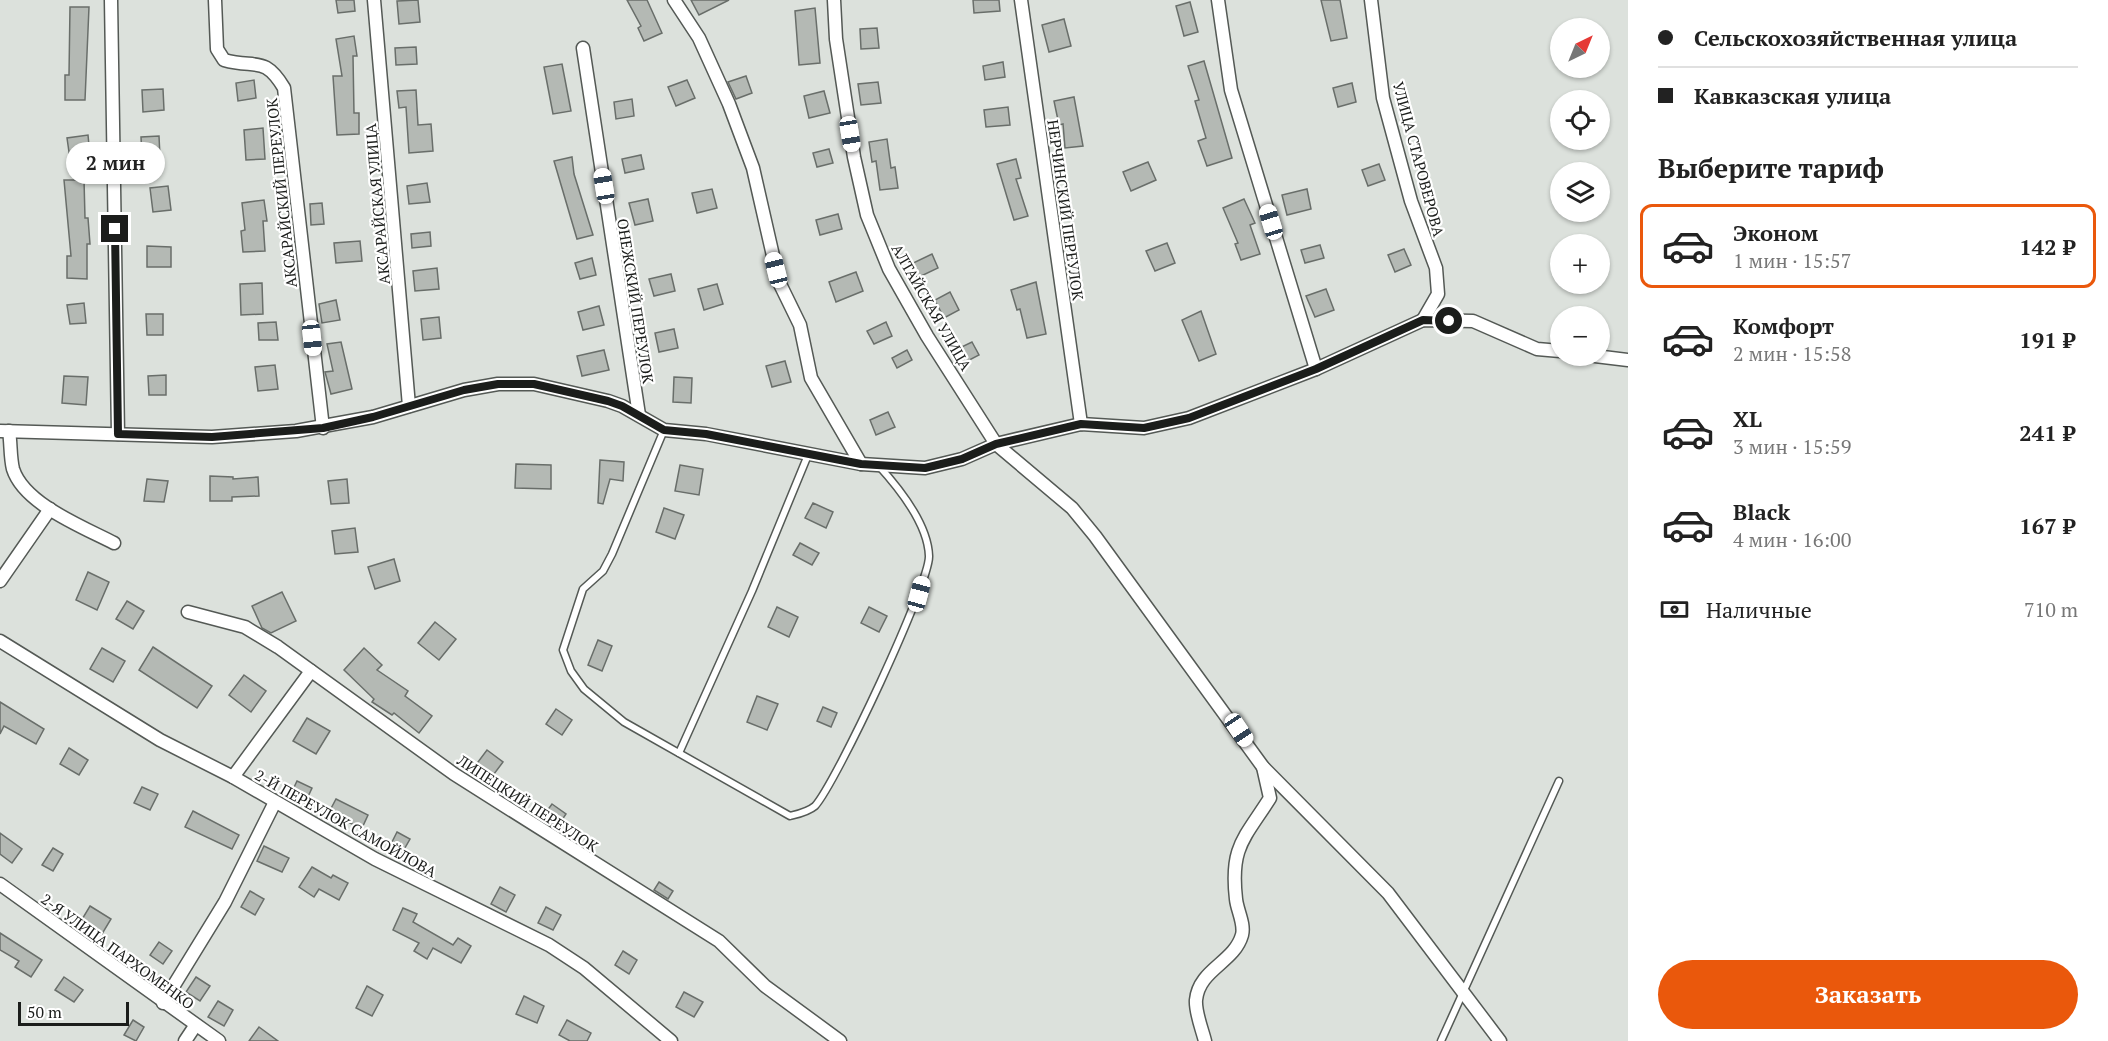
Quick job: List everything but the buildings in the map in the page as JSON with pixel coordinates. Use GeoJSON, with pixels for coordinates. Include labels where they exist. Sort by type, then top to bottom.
{"type":"FeatureCollection","features":[{"type":"Feature","properties":{"kind":"street"},"geometry":{"type":"LineString","coordinates":[[111,0],[118,434]]}},
{"type":"Feature","properties":{"kind":"street","name":"АКСАРАЙСКИЙ ПЕРЕУЛОК"},"geometry":{"type":"LineString","coordinates":[[215,0],[217,49],[224,60],[264,65],[275,74],[284,88],[323,428]]}},
{"type":"Feature","properties":{"kind":"street","name":"АКСАРАЙСКАЯ УЛИЦА"},"geometry":{"type":"LineString","coordinates":[[374,0],[409,405]]}},
{"type":"Feature","properties":{"kind":"street"},"geometry":{"type":"LineString","coordinates":[[674,0],[704,49],[729,104],[753,168],[779,282],[800,325],[811,378],[861,464]]}},
{"type":"Feature","properties":{"kind":"street","name":"АЛТАЙСКАЯ УЛИЦА"},"geometry":{"type":"LineString","coordinates":[[834,0],[836,39],[854,158],[867,215],[900,288],[927,336],[996,444],[1072,508],[1095,536],[1263,767]]}},
{"type":"Feature","properties":{"kind":"street","name":"НЕРЧИНСКИЙ ПЕРЕУЛОК"},"geometry":{"type":"LineString","coordinates":[[1021,0],[1081,424]]}},
{"type":"Feature","properties":{"kind":"street"},"geometry":{"type":"LineString","coordinates":[[1218,0],[1231,90],[1316,369]]}},
{"type":"Feature","properties":{"kind":"street","name":"УЛИЦА СТАРОВЕРОВА"},"geometry":{"type":"LineString","coordinates":[[1371,0],[1383,98],[1412,201],[1436,268],[1438,294],[1423,320]]}},
{"type":"Feature","properties":{"kind":"street","name":"ОНЕЖСКИЙ ПЕРЕУЛОК"},"geometry":{"type":"LineString","coordinates":[[583,48],[639,415]]}},
{"type":"Feature","properties":{"kind":"street"},"geometry":{"type":"LineString","coordinates":[[114,543],[50,510],[25,489],[14,470],[5,431],[212,437],[323,428],[373,417],[464,390],[498,384],[534,384],[608,401],[639,415],[664,430],[706,434],[861,464],[925,468],[962,459],[996,444],[1081,424],[1144,428],[1189,418],[1316,369],[1423,320],[1473,321],[1537,349],[1550,350]]}},
{"type":"Feature","properties":{"kind":"street"},"geometry":{"type":"LineString","coordinates":[[1610,358],[1628,360]]}},
{"type":"Feature","properties":{"kind":"street"},"geometry":{"type":"LineString","coordinates":[[0,581],[50,510]]}},
{"type":"Feature","properties":{"kind":"street","name":"ЛИПЕЦКИЙ ПЕРЕУЛОК"},"geometry":{"type":"LineString","coordinates":[[188,612],[245,627],[311,671],[454,774],[719,941],[765,986],[840,1041]]}},
{"type":"Feature","properties":{"kind":"street","name":"2-Й ПЕРЕУЛОК САМОЙЛОВА"},"geometry":{"type":"LineString","coordinates":[[0,641],[160,740],[233,777],[375,859],[549,945],[584,968],[671,1041]]}},
{"type":"Feature","properties":{"kind":"street"},"geometry":{"type":"LineString","coordinates":[[233,777],[311,671]]}},
{"type":"Feature","properties":{"kind":"street"},"geometry":{"type":"LineString","coordinates":[[1263,767],[1388,893],[1500,1041]]}},
{"type":"Feature","properties":{"kind":"street"},"geometry":{"type":"LineString","coordinates":[[1205,1041],[1196,1002],[1202,979],[1237,948],[1243,931],[1236,901],[1233,865],[1244,836],[1270,798],[1263,767]]}},
{"type":"Feature","properties":{"kind":"street"},"geometry":{"type":"LineString","coordinates":[[163,1003],[225,902],[274,802]]}},
{"type":"Feature","properties":{"kind":"street","name":"2-Я УЛИЦА ПАРХОМЕНКО"},"geometry":{"type":"LineString","coordinates":[[0,884],[219,1041]]}},
{"type":"Feature","properties":{"kind":"street"},"geometry":{"type":"LineString","coordinates":[[185,1041],[195,1026]]}},
{"type":"Feature","properties":{"kind":"lane"},"geometry":{"type":"LineString","coordinates":[[664,430],[612,555],[603,571],[583,589],[563,650],[571,671],[584,689],[624,722],[790,816],[801,814],[814,806],[849,749],[919,594],[929,556],[917,516],[899,489],[878,465]]}},
{"type":"Feature","properties":{"kind":"lane"},"geometry":{"type":"LineString","coordinates":[[680,753],[752,591],[808,455]]}},
{"type":"Feature","properties":{"kind":"lane"},"geometry":{"type":"LineString","coordinates":[[1441,1041],[1559,781]]}},
{"type":"Feature","properties":{"kind":"route"},"geometry":{"type":"LineString","coordinates":[[115,229],[118,434],[212,437],[323,428],[373,417],[464,390],[498,384],[534,384],[608,401],[622,406],[664,430],[706,434],[861,464],[925,468],[962,459],[996,444],[1081,424],[1144,428],[1189,418],[1316,369],[1423,320],[1449,321]]}}]}
